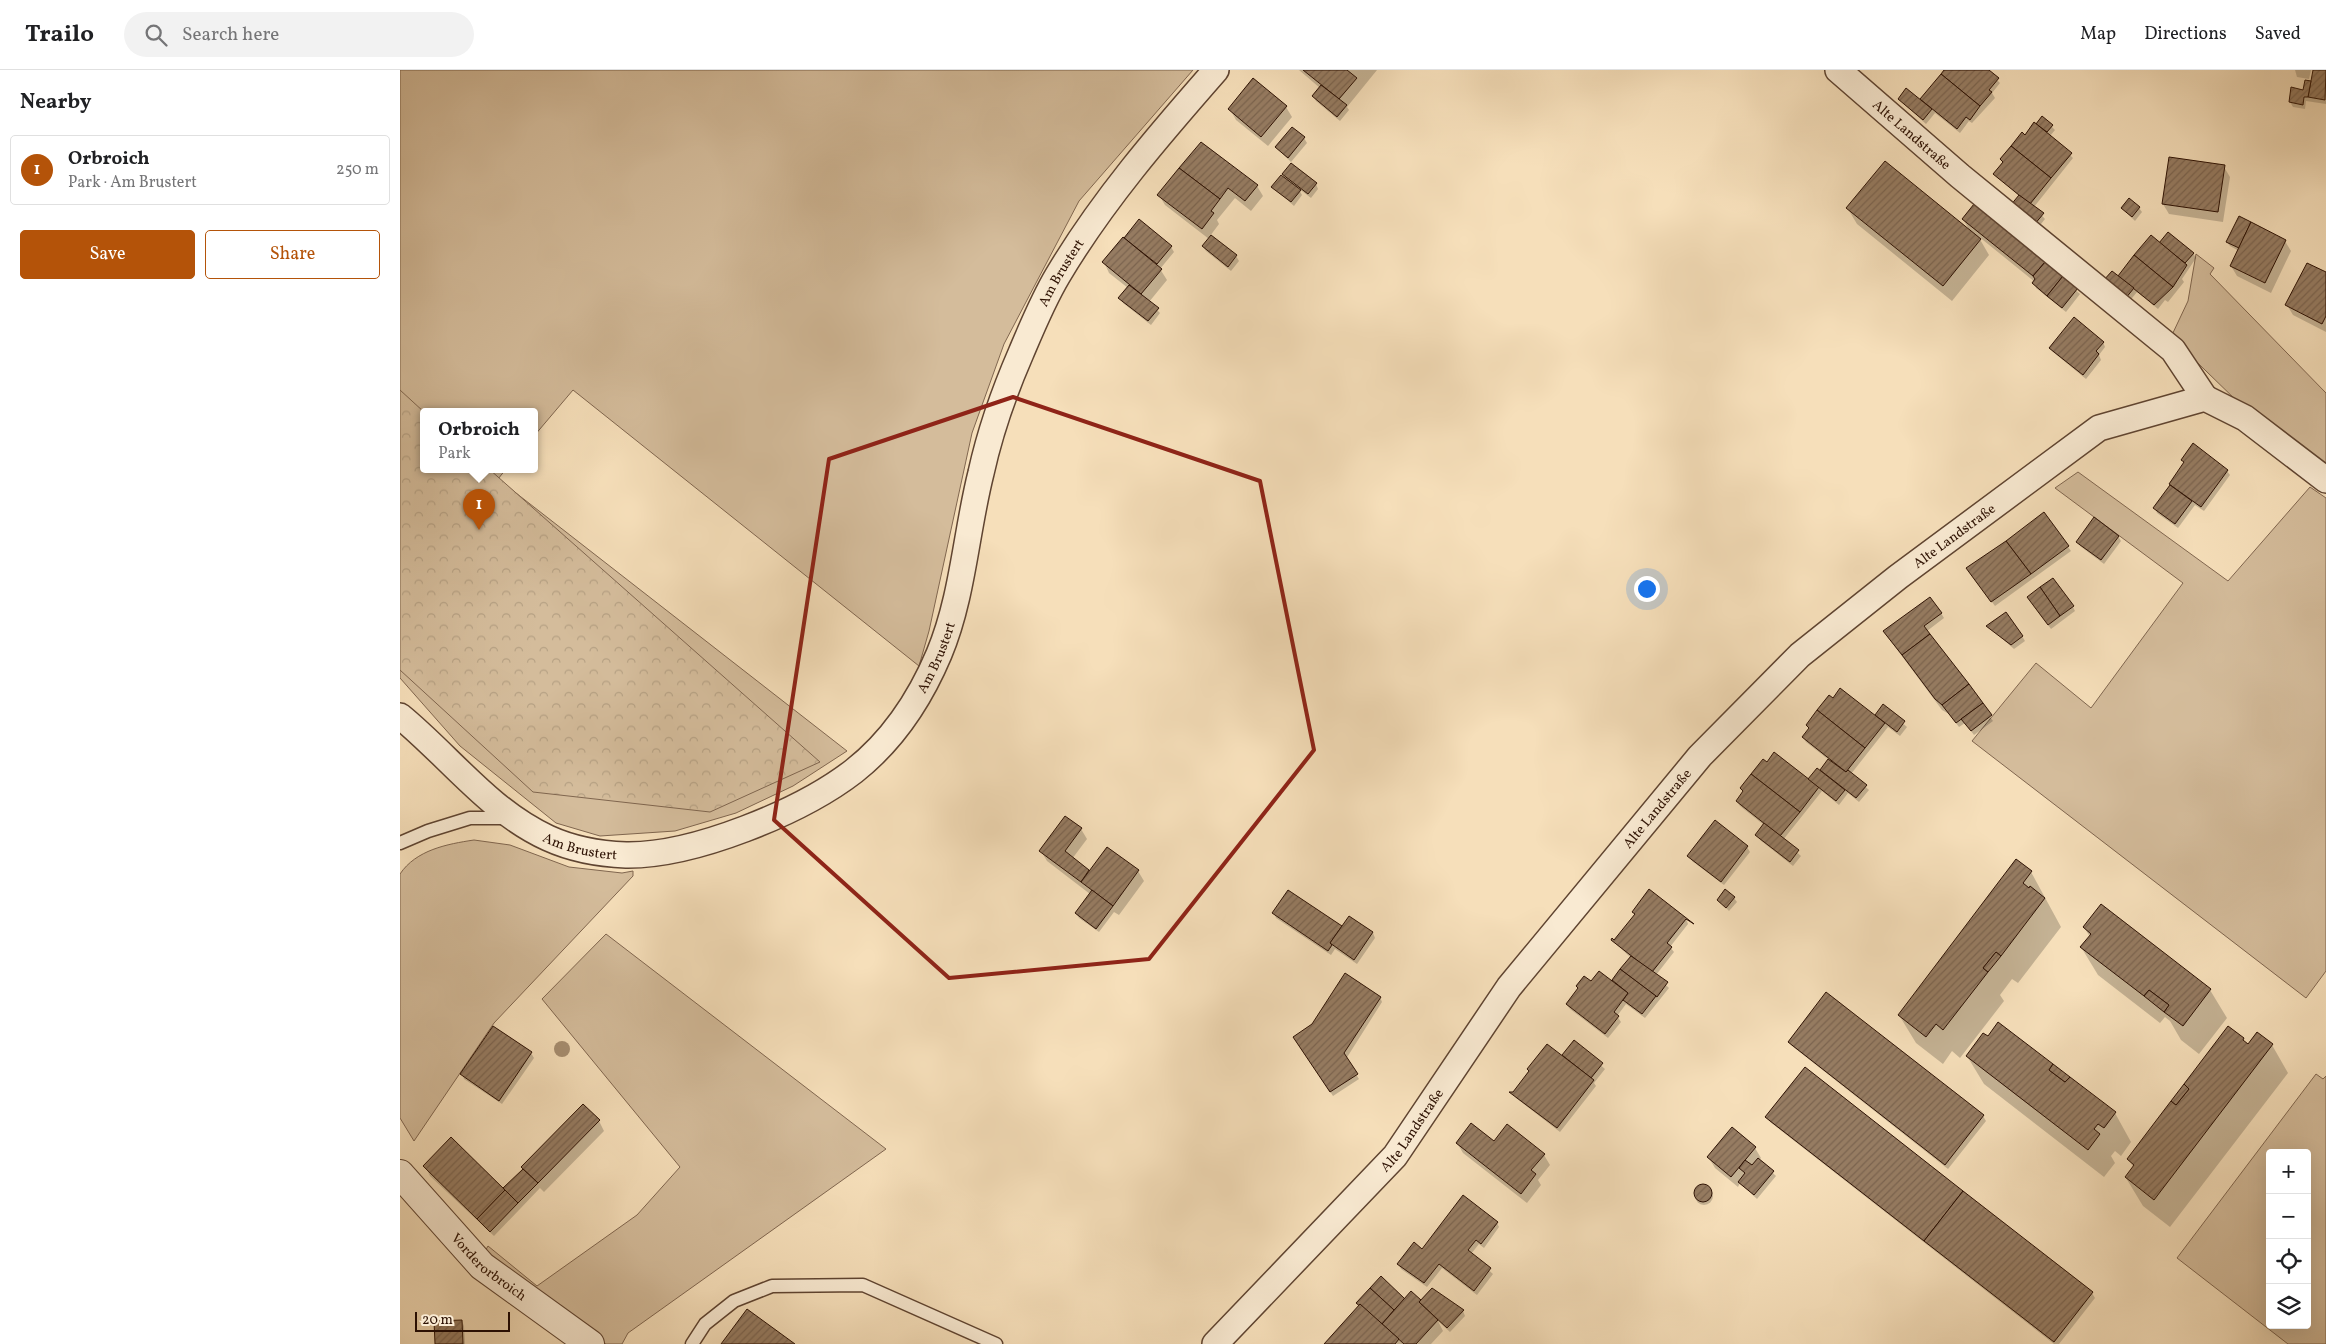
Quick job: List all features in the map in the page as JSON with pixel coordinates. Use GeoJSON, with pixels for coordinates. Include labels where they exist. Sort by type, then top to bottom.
{"type":"FeatureCollection","features":[{"type":"Feature","properties":{"kind":"street","name":"Am Brustert"},"geometry":{"type":"LineString","coordinates":[[400,716],[513,818],[548,838],[583,850],[626,855],[660,852],[706,841],[758,823],[816,795],[854,771],[886,741],[921,694],[940,651],[954,606],[980,474],[997,416],[1040,308],[1096,217],[1168,125],[1216,70]]}},
{"type":"Feature","properties":{"kind":"street","name":"Alte Landstraße"},"geometry":{"type":"LineString","coordinates":[[1838,70],[1960,176],[2173,350],[2205,398],[2245,418],[2326,480]]}},
{"type":"Feature","properties":{"kind":"street","name":"Alte Landstraße"},"geometry":{"type":"LineString","coordinates":[[1216,1344],[1395,1156],[1508,987],[1700,756],[1800,655],[1898,577],[2099,428],[2205,398]]}},
{"type":"Feature","properties":{"kind":"street"},"geometry":{"type":"LineString","coordinates":[[400,1175],[400,1180]]}},
{"type":"Feature","properties":{"kind":"street","name":"Vorderorbroich"},"geometry":{"type":"LineString","coordinates":[[400,1175],[482,1266],[590,1344]]}},
{"type":"Feature","properties":{"kind":"lane"},"geometry":{"type":"LineString","coordinates":[[400,843],[428,831],[470,818],[513,818]]}},
{"type":"Feature","properties":{"kind":"lane"},"geometry":{"type":"LineString","coordinates":[[692,1344],[705,1324],[734,1301],[772,1286],[863,1285],[996,1344]]}},
{"type":"Feature","properties":{"kind":"highlighted area"},"geometry":{"type":"Polygon","coordinates":[[[1013,397],[1260,481],[1314,750],[1149,959],[949,978],[774,820],[829,459],[1013,397]]]}},
{"type":"Feature","properties":{"kind":"green space"},"geometry":{"type":"Polygon","coordinates":[[[400,70],[1193,70],[1079,201],[1004,344],[972,433],[929,631],[919,666],[573,390],[538,431],[538,408],[420,408],[420,473],[503,473],[498,479],[847,751],[793,786],[736,813],[675,831],[600,836],[556,823],[460,746],[400,678],[400,70]]]}},
{"type":"Feature","properties":{"kind":"green space"},"geometry":{"type":"Polygon","coordinates":[[[2196,254],[2214,268],[2210,274],[2326,393],[2326,466],[2240,404],[2171,337],[2188,301],[2196,254]]]}},
{"type":"Feature","properties":{"kind":"green space"},"geometry":{"type":"Polygon","coordinates":[[[400,390],[420,408],[420,473],[494,473],[820,762],[710,812],[533,792],[400,670],[400,390]]]}},
{"type":"Feature","properties":{"kind":"green space"},"geometry":{"type":"Polygon","coordinates":[[[2078,472],[2228,581],[2310,487],[2326,498],[2326,971],[2306,998],[1972,741],[2036,663],[2091,708],[2183,583],[2055,488],[2078,472]]]}},
{"type":"Feature","properties":{"kind":"green space"},"geometry":{"type":"Polygon","coordinates":[[[474,840],[510,845],[569,867],[622,873],[633,871],[633,876],[494,1023],[414,1141],[400,1118],[400,874],[423,854],[443,846],[474,840]]]}},
{"type":"Feature","properties":{"kind":"green space"},"geometry":{"type":"Polygon","coordinates":[[[606,934],[886,1149],[628,1333],[622,1344],[606,1344],[547,1304],[484,1253],[488,1246],[537,1286],[637,1215],[680,1167],[542,999],[606,934]]]}},
{"type":"Feature","properties":{"kind":"green space"},"geometry":{"type":"Polygon","coordinates":[[[2316,1074],[2323,1079],[2326,1076],[2326,1344],[2288,1344],[2269,1329],[2311,1329],[2311,1149],[2266,1149],[2266,1327],[2177,1258],[2316,1074]]]}},
{"type":"Feature","properties":{"kind":"building"},"geometry":{"type":"Polygon","coordinates":[[[1303,70],[1347,70],[1357,78],[1339,99],[1303,70]]]}},
{"type":"Feature","properties":{"kind":"building"},"geometry":{"type":"Polygon","coordinates":[[[1944,70],[1989,70],[1999,78],[1989,90],[1992,92],[1980,106],[1941,74],[1944,70]]]}},
{"type":"Feature","properties":{"kind":"building"},"geometry":{"type":"Polygon","coordinates":[[[2313,70],[2326,70],[2325,100],[2308,97],[2313,70]]]}},
{"type":"Feature","properties":{"kind":"building"},"geometry":{"type":"Polygon","coordinates":[[[1941,74],[1980,106],[1970,120],[1966,117],[1957,129],[1920,99],[1941,74]]]}},
{"type":"Feature","properties":{"kind":"building"},"geometry":{"type":"Polygon","coordinates":[[[1253,78],[1287,106],[1261,137],[1228,109],[1253,78]]]}},
{"type":"Feature","properties":{"kind":"building"},"geometry":{"type":"Polygon","coordinates":[[[2305,80],[2311,81],[2308,97],[2304,97],[2303,105],[2289,102],[2291,87],[2303,90],[2305,80]]]}},
{"type":"Feature","properties":{"kind":"building"},"geometry":{"type":"Polygon","coordinates":[[[1321,85],[1347,105],[1337,117],[1312,96],[1321,85]]]}},
{"type":"Feature","properties":{"kind":"building"},"geometry":{"type":"Polygon","coordinates":[[[1906,88],[1932,109],[1923,120],[1898,99],[1906,88]]]}},
{"type":"Feature","properties":{"kind":"building"},"geometry":{"type":"Polygon","coordinates":[[[2042,116],[2053,125],[2047,132],[2036,124],[2042,116]]]}},
{"type":"Feature","properties":{"kind":"building"},"geometry":{"type":"Polygon","coordinates":[[[2034,122],[2072,153],[2051,178],[2011,146],[2022,132],[2025,135],[2034,122]]]}},
{"type":"Feature","properties":{"kind":"building"},"geometry":{"type":"Polygon","coordinates":[[[1292,127],[1305,137],[1288,158],[1275,147],[1292,127]]]}},
{"type":"Feature","properties":{"kind":"building"},"geometry":{"type":"Polygon","coordinates":[[[1201,142],[1258,185],[1245,201],[1228,188],[1220,199],[1179,168],[1201,142]]]}},
{"type":"Feature","properties":{"kind":"building"},"geometry":{"type":"Polygon","coordinates":[[[2011,146],[2051,178],[2030,204],[1993,174],[2003,162],[2000,159],[2011,146]]]}},
{"type":"Feature","properties":{"kind":"building"},"geometry":{"type":"Polygon","coordinates":[[[2169,157],[2225,165],[2218,212],[2162,204],[2169,157]]]}},
{"type":"Feature","properties":{"kind":"building"},"geometry":{"type":"Polygon","coordinates":[[[1885,161],[1981,239],[1943,286],[1846,208],[1885,161]]]}},
{"type":"Feature","properties":{"kind":"building"},"geometry":{"type":"Polygon","coordinates":[[[1291,163],[1317,183],[1308,194],[1282,174],[1291,163]]]}},
{"type":"Feature","properties":{"kind":"building"},"geometry":{"type":"Polygon","coordinates":[[[1179,168],[1220,199],[1211,211],[1214,213],[1202,229],[1157,195],[1179,168]]]}},
{"type":"Feature","properties":{"kind":"building"},"geometry":{"type":"Polygon","coordinates":[[[1281,175],[1301,190],[1291,202],[1271,187],[1281,175]]]}},
{"type":"Feature","properties":{"kind":"building"},"geometry":{"type":"Polygon","coordinates":[[[2019,195],[2044,213],[2034,225],[2010,206],[2019,195]]]}},
{"type":"Feature","properties":{"kind":"building"},"geometry":{"type":"Polygon","coordinates":[[[2129,198],[2140,207],[2132,217],[2121,208],[2129,198]]]}},
{"type":"Feature","properties":{"kind":"building"},"geometry":{"type":"Polygon","coordinates":[[[1974,204],[2046,261],[2033,276],[1962,219],[1974,204]]]}},
{"type":"Feature","properties":{"kind":"building"},"geometry":{"type":"Polygon","coordinates":[[[2239,216],[2251,222],[2239,248],[2226,242],[2239,216]]]}},
{"type":"Feature","properties":{"kind":"building"},"geometry":{"type":"Polygon","coordinates":[[[1139,219],[1172,246],[1157,264],[1124,238],[1139,219]]]}},
{"type":"Feature","properties":{"kind":"building"},"geometry":{"type":"Polygon","coordinates":[[[2251,222],[2286,240],[2265,283],[2230,266],[2251,222]]]}},
{"type":"Feature","properties":{"kind":"building"},"geometry":{"type":"Polygon","coordinates":[[[2168,232],[2194,253],[2185,263],[2159,243],[2168,232]]]}},
{"type":"Feature","properties":{"kind":"building"},"geometry":{"type":"Polygon","coordinates":[[[1211,235],[1237,255],[1228,267],[1202,246],[1211,235]]]}},
{"type":"Feature","properties":{"kind":"building"},"geometry":{"type":"Polygon","coordinates":[[[2151,235],[2187,265],[2173,287],[2134,255],[2151,235]]]}},
{"type":"Feature","properties":{"kind":"building"},"geometry":{"type":"Polygon","coordinates":[[[1123,237],[1162,269],[1141,294],[1102,262],[1123,237]]]}},
{"type":"Feature","properties":{"kind":"building"},"geometry":{"type":"Polygon","coordinates":[[[2134,255],[2173,287],[2154,305],[2118,276],[2134,255]]]}},
{"type":"Feature","properties":{"kind":"building"},"geometry":{"type":"Polygon","coordinates":[[[2046,261],[2063,276],[2047,296],[2032,283],[2035,279],[2033,276],[2046,261]]]}},
{"type":"Feature","properties":{"kind":"building"},"geometry":{"type":"Polygon","coordinates":[[[2307,263],[2326,272],[2326,316],[2322,324],[2285,305],[2307,263]]]}},
{"type":"Feature","properties":{"kind":"building"},"geometry":{"type":"Polygon","coordinates":[[[2112,271],[2134,288],[2125,299],[2103,281],[2112,271]]]}},
{"type":"Feature","properties":{"kind":"building"},"geometry":{"type":"Polygon","coordinates":[[[2063,276],[2078,288],[2062,308],[2047,296],[2063,276]]]}},
{"type":"Feature","properties":{"kind":"building"},"geometry":{"type":"Polygon","coordinates":[[[1129,285],[1159,308],[1148,321],[1118,298],[1129,285]]]}},
{"type":"Feature","properties":{"kind":"building"},"geometry":{"type":"Polygon","coordinates":[[[2074,317],[2104,342],[2096,351],[2099,354],[2083,375],[2049,348],[2074,317]]]}},
{"type":"Feature","properties":{"kind":"building"},"geometry":{"type":"Polygon","coordinates":[[[2193,443],[2228,470],[2201,507],[2169,484],[2184,462],[2181,460],[2193,443]]]}},
{"type":"Feature","properties":{"kind":"building"},"geometry":{"type":"Polygon","coordinates":[[[2170,485],[2192,501],[2175,524],[2153,508],[2170,485]]]}},
{"type":"Feature","properties":{"kind":"building"},"geometry":{"type":"Polygon","coordinates":[[[2044,512],[2069,546],[2031,574],[2006,541],[2044,512]]]}},
{"type":"Feature","properties":{"kind":"building"},"geometry":{"type":"Polygon","coordinates":[[[2094,517],[2119,536],[2101,560],[2076,542],[2094,517]]]}},
{"type":"Feature","properties":{"kind":"building"},"geometry":{"type":"Polygon","coordinates":[[[2006,541],[2031,574],[1991,602],[1966,568],[2006,541]]]}},
{"type":"Feature","properties":{"kind":"building"},"geometry":{"type":"Polygon","coordinates":[[[2053,578],[2074,606],[2060,616],[2040,587],[2053,578]]]}},
{"type":"Feature","properties":{"kind":"building"},"geometry":{"type":"Polygon","coordinates":[[[2040,587],[2060,616],[2048,625],[2027,597],[2040,587]]]}},
{"type":"Feature","properties":{"kind":"building"},"geometry":{"type":"Polygon","coordinates":[[[1930,597],[1942,613],[1924,626],[1930,634],[1902,655],[1883,631],[1930,597]]]}},
{"type":"Feature","properties":{"kind":"building"},"geometry":{"type":"Polygon","coordinates":[[[2006,612],[2023,636],[2011,645],[1986,626],[2006,612]]]}},
{"type":"Feature","properties":{"kind":"building"},"geometry":{"type":"Polygon","coordinates":[[[1930,634],[1969,684],[1942,705],[1935,699],[1902,655],[1930,634]]]}},
{"type":"Feature","properties":{"kind":"building"},"geometry":{"type":"Polygon","coordinates":[[[1969,684],[1983,703],[1956,723],[1942,705],[1969,684]]]}},
{"type":"Feature","properties":{"kind":"building"},"geometry":{"type":"Polygon","coordinates":[[[1840,688],[1885,723],[1865,748],[1817,710],[1829,695],[1833,698],[1840,688]]]}},
{"type":"Feature","properties":{"kind":"building"},"geometry":{"type":"Polygon","coordinates":[[[1983,703],[1992,715],[1971,731],[1961,719],[1983,703]]]}},
{"type":"Feature","properties":{"kind":"building"},"geometry":{"type":"Polygon","coordinates":[[[1883,704],[1905,721],[1897,732],[1875,715],[1883,704]]]}},
{"type":"Feature","properties":{"kind":"building"},"geometry":{"type":"Polygon","coordinates":[[[1817,710],[1865,748],[1846,772],[1802,737],[1809,728],[1806,725],[1817,710]]]}},
{"type":"Feature","properties":{"kind":"building"},"geometry":{"type":"Polygon","coordinates":[[[1774,752],[1819,787],[1800,812],[1751,774],[1763,759],[1767,762],[1774,752]]]}},
{"type":"Feature","properties":{"kind":"building"},"geometry":{"type":"Polygon","coordinates":[[[1828,759],[1846,772],[1848,770],[1867,785],[1856,798],[1820,770],[1828,759]]]}},
{"type":"Feature","properties":{"kind":"building"},"geometry":{"type":"Polygon","coordinates":[[[1817,768],[1845,790],[1836,801],[1808,779],[1817,768]]]}},
{"type":"Feature","properties":{"kind":"building"},"geometry":{"type":"Polygon","coordinates":[[[1751,774],[1800,812],[1780,836],[1736,801],[1743,791],[1740,788],[1751,774]]]}},
{"type":"Feature","properties":{"kind":"building"},"geometry":{"type":"Polygon","coordinates":[[[1065,816],[1082,828],[1065,851],[1089,870],[1081,882],[1039,851],[1065,816]]]}},
{"type":"Feature","properties":{"kind":"building"},"geometry":{"type":"Polygon","coordinates":[[[1715,820],[1748,846],[1721,882],[1687,856],[1715,820]]]}},
{"type":"Feature","properties":{"kind":"building"},"geometry":{"type":"Polygon","coordinates":[[[1764,823],[1799,850],[1790,862],[1755,835],[1764,823]]]}},
{"type":"Feature","properties":{"kind":"building"},"geometry":{"type":"Polygon","coordinates":[[[1107,847],[1139,870],[1113,906],[1081,882],[1107,847]]]}},
{"type":"Feature","properties":{"kind":"building"},"geometry":{"type":"Polygon","coordinates":[[[2016,859],[2032,871],[2023,883],[2045,898],[2001,956],[1996,952],[1983,968],[1988,972],[1943,1030],[1936,1024],[1926,1037],[1898,1015],[2016,859]]]}},
{"type":"Feature","properties":{"kind":"building"},"geometry":{"type":"Polygon","coordinates":[[[1649,889],[1694,924],[1686,919],[1667,943],[1672,947],[1652,972],[1611,940],[1612,938],[1614,940],[1635,914],[1632,912],[1649,889]]]}},
{"type":"Feature","properties":{"kind":"building"},"geometry":{"type":"Polygon","coordinates":[[[1725,889],[1735,897],[1726,908],[1717,900],[1725,889]]]}},
{"type":"Feature","properties":{"kind":"building"},"geometry":{"type":"Polygon","coordinates":[[[1092,890],[1113,906],[1096,929],[1075,913],[1092,890]]]}},
{"type":"Feature","properties":{"kind":"building"},"geometry":{"type":"Polygon","coordinates":[[[1288,890],[1342,926],[1330,943],[1332,945],[1328,951],[1272,913],[1288,890]]]}},
{"type":"Feature","properties":{"kind":"building"},"geometry":{"type":"Polygon","coordinates":[[[2101,904],[2211,989],[2183,1026],[2164,1012],[2169,1005],[2149,990],[2144,996],[2080,947],[2091,934],[2083,927],[2101,904]]]}},
{"type":"Feature","properties":{"kind":"building"},"geometry":{"type":"Polygon","coordinates":[[[1349,916],[1373,932],[1354,960],[1330,943],[1349,916]]]}},
{"type":"Feature","properties":{"kind":"building"},"geometry":{"type":"Polygon","coordinates":[[[1996,952],[2001,956],[1988,972],[1983,968],[1996,952]]]}},
{"type":"Feature","properties":{"kind":"building"},"geometry":{"type":"Polygon","coordinates":[[[1631,956],[1668,982],[1657,997],[1620,969],[1631,956]]]}},
{"type":"Feature","properties":{"kind":"building"},"geometry":{"type":"Polygon","coordinates":[[[1620,969],[1656,996],[1642,1014],[1623,1000],[1628,993],[1612,980],[1620,969]]]}},
{"type":"Feature","properties":{"kind":"building"},"geometry":{"type":"Polygon","coordinates":[[[1599,971],[1628,993],[1614,1012],[1619,1016],[1605,1034],[1566,1004],[1584,976],[1591,981],[1599,971]]]}},
{"type":"Feature","properties":{"kind":"building"},"geometry":{"type":"Polygon","coordinates":[[[1345,973],[1381,997],[1344,1053],[1358,1074],[1330,1092],[1293,1037],[1312,1024],[1345,973]]]}},
{"type":"Feature","properties":{"kind":"building"},"geometry":{"type":"Polygon","coordinates":[[[2149,990],[2169,1005],[2164,1012],[2144,996],[2149,990]]]}},
{"type":"Feature","properties":{"kind":"building"},"geometry":{"type":"Polygon","coordinates":[[[1826,992],[1984,1115],[1945,1165],[1788,1042],[1826,992]]]}},
{"type":"Feature","properties":{"kind":"building"},"geometry":{"type":"Polygon","coordinates":[[[1998,1022],[2053,1064],[2049,1070],[2065,1082],[2070,1077],[2116,1112],[2104,1128],[2098,1124],[2094,1129],[2100,1134],[2088,1150],[1966,1056],[1983,1033],[1988,1036],[1998,1022]]]}},
{"type":"Feature","properties":{"kind":"building"},"geometry":{"type":"Polygon","coordinates":[[[493,1026],[532,1052],[499,1101],[460,1074],[493,1026]]]}},
{"type":"Feature","properties":{"kind":"building"},"geometry":{"type":"Polygon","coordinates":[[[2228,1026],[2244,1038],[2243,1040],[2248,1044],[2257,1032],[2273,1044],[2154,1200],[2125,1177],[2134,1165],[2127,1159],[2171,1101],[2176,1105],[2189,1089],[2184,1084],[2228,1026]]]}},
{"type":"Feature","properties":{"kind":"building"},"geometry":{"type":"Polygon","coordinates":[[[1574,1040],[1603,1063],[1591,1078],[1562,1055],[1574,1040]]]}},
{"type":"Feature","properties":{"kind":"building"},"geometry":{"type":"Polygon","coordinates":[[[1547,1044],[1594,1080],[1557,1128],[1509,1092],[1513,1092],[1529,1071],[1527,1069],[1547,1044]]]}},
{"type":"Feature","properties":{"kind":"building"},"geometry":{"type":"Polygon","coordinates":[[[2053,1064],[2070,1077],[2065,1082],[2049,1070],[2053,1064]]]}},
{"type":"Feature","properties":{"kind":"building"},"geometry":{"type":"Polygon","coordinates":[[[1805,1067],[1963,1191],[1924,1241],[1765,1117],[1805,1067]]]}},
{"type":"Feature","properties":{"kind":"building"},"geometry":{"type":"Polygon","coordinates":[[[2184,1084],[2189,1089],[2176,1105],[2171,1101],[2184,1084]]]}},
{"type":"Feature","properties":{"kind":"building"},"geometry":{"type":"Polygon","coordinates":[[[583,1104],[600,1120],[538,1183],[521,1167],[583,1104]]]}},
{"type":"Feature","properties":{"kind":"building"},"geometry":{"type":"Polygon","coordinates":[[[1471,1123],[1494,1141],[1507,1124],[1545,1154],[1531,1170],[1536,1174],[1521,1194],[1456,1143],[1471,1123]]]}},
{"type":"Feature","properties":{"kind":"building"},"geometry":{"type":"Polygon","coordinates":[[[1732,1127],[1756,1147],[1731,1177],[1707,1157],[1732,1127]]]}},
{"type":"Feature","properties":{"kind":"building"},"geometry":{"type":"Polygon","coordinates":[[[451,1137],[505,1190],[477,1219],[423,1166],[451,1137]]]}},
{"type":"Feature","properties":{"kind":"building"},"geometry":{"type":"Polygon","coordinates":[[[1758,1158],[1774,1171],[1754,1195],[1738,1182],[1745,1173],[1739,1168],[1745,1160],[1752,1165],[1758,1158]]]}},
{"type":"Feature","properties":{"kind":"building"},"geometry":{"type":"Polygon","coordinates":[[[523,1169],[538,1183],[518,1203],[503,1188],[523,1169]]]}},
{"type":"Feature","properties":{"kind":"building"},"geometry":{"type":"Polygon","coordinates":[[[1703,1184],[1709,1187],[1712,1193],[1709,1199],[1703,1202],[1697,1199],[1694,1193],[1697,1187],[1703,1184]]]}},
{"type":"Feature","properties":{"kind":"building"},"geometry":{"type":"Polygon","coordinates":[[[505,1190],[518,1203],[490,1232],[477,1219],[505,1190]]]}},
{"type":"Feature","properties":{"kind":"building"},"geometry":{"type":"Polygon","coordinates":[[[1963,1191],[2093,1292],[2054,1342],[1924,1241],[1963,1191]]]}},
{"type":"Feature","properties":{"kind":"building"},"geometry":{"type":"Polygon","coordinates":[[[1463,1195],[1498,1222],[1481,1244],[1476,1240],[1468,1250],[1491,1268],[1474,1291],[1439,1264],[1424,1283],[1397,1264],[1414,1242],[1422,1249],[1463,1195]]]}},
{"type":"Feature","properties":{"kind":"building"},"geometry":{"type":"Polygon","coordinates":[[[1381,1276],[1405,1299],[1394,1310],[1370,1288],[1381,1276]]]}},
{"type":"Feature","properties":{"kind":"building"},"geometry":{"type":"Polygon","coordinates":[[[1370,1288],[1394,1310],[1382,1324],[1356,1303],[1370,1288]]]}},
{"type":"Feature","properties":{"kind":"building"},"geometry":{"type":"Polygon","coordinates":[[[1432,1288],[1464,1310],[1447,1328],[1419,1302],[1432,1288]]]}},
{"type":"Feature","properties":{"kind":"building"},"geometry":{"type":"Polygon","coordinates":[[[1411,1291],[1421,1300],[1419,1302],[1438,1320],[1416,1344],[1404,1344],[1382,1324],[1411,1291]]]}},
{"type":"Feature","properties":{"kind":"building"},"geometry":{"type":"Polygon","coordinates":[[[1360,1304],[1399,1339],[1395,1344],[1324,1344],[1360,1304]]]}},
{"type":"Feature","properties":{"kind":"building"},"geometry":{"type":"Polygon","coordinates":[[[747,1309],[795,1344],[721,1344],[747,1309]]]}},
{"type":"Feature","properties":{"kind":"building"},"geometry":{"type":"Polygon","coordinates":[[[462,1320],[463,1344],[435,1344],[434,1321],[462,1320]]]}},
{"type":"Feature","properties":{"kind":"place","name":"Orbroich"},"geometry":{"type":"Point","coordinates":[479,530]}}]}
